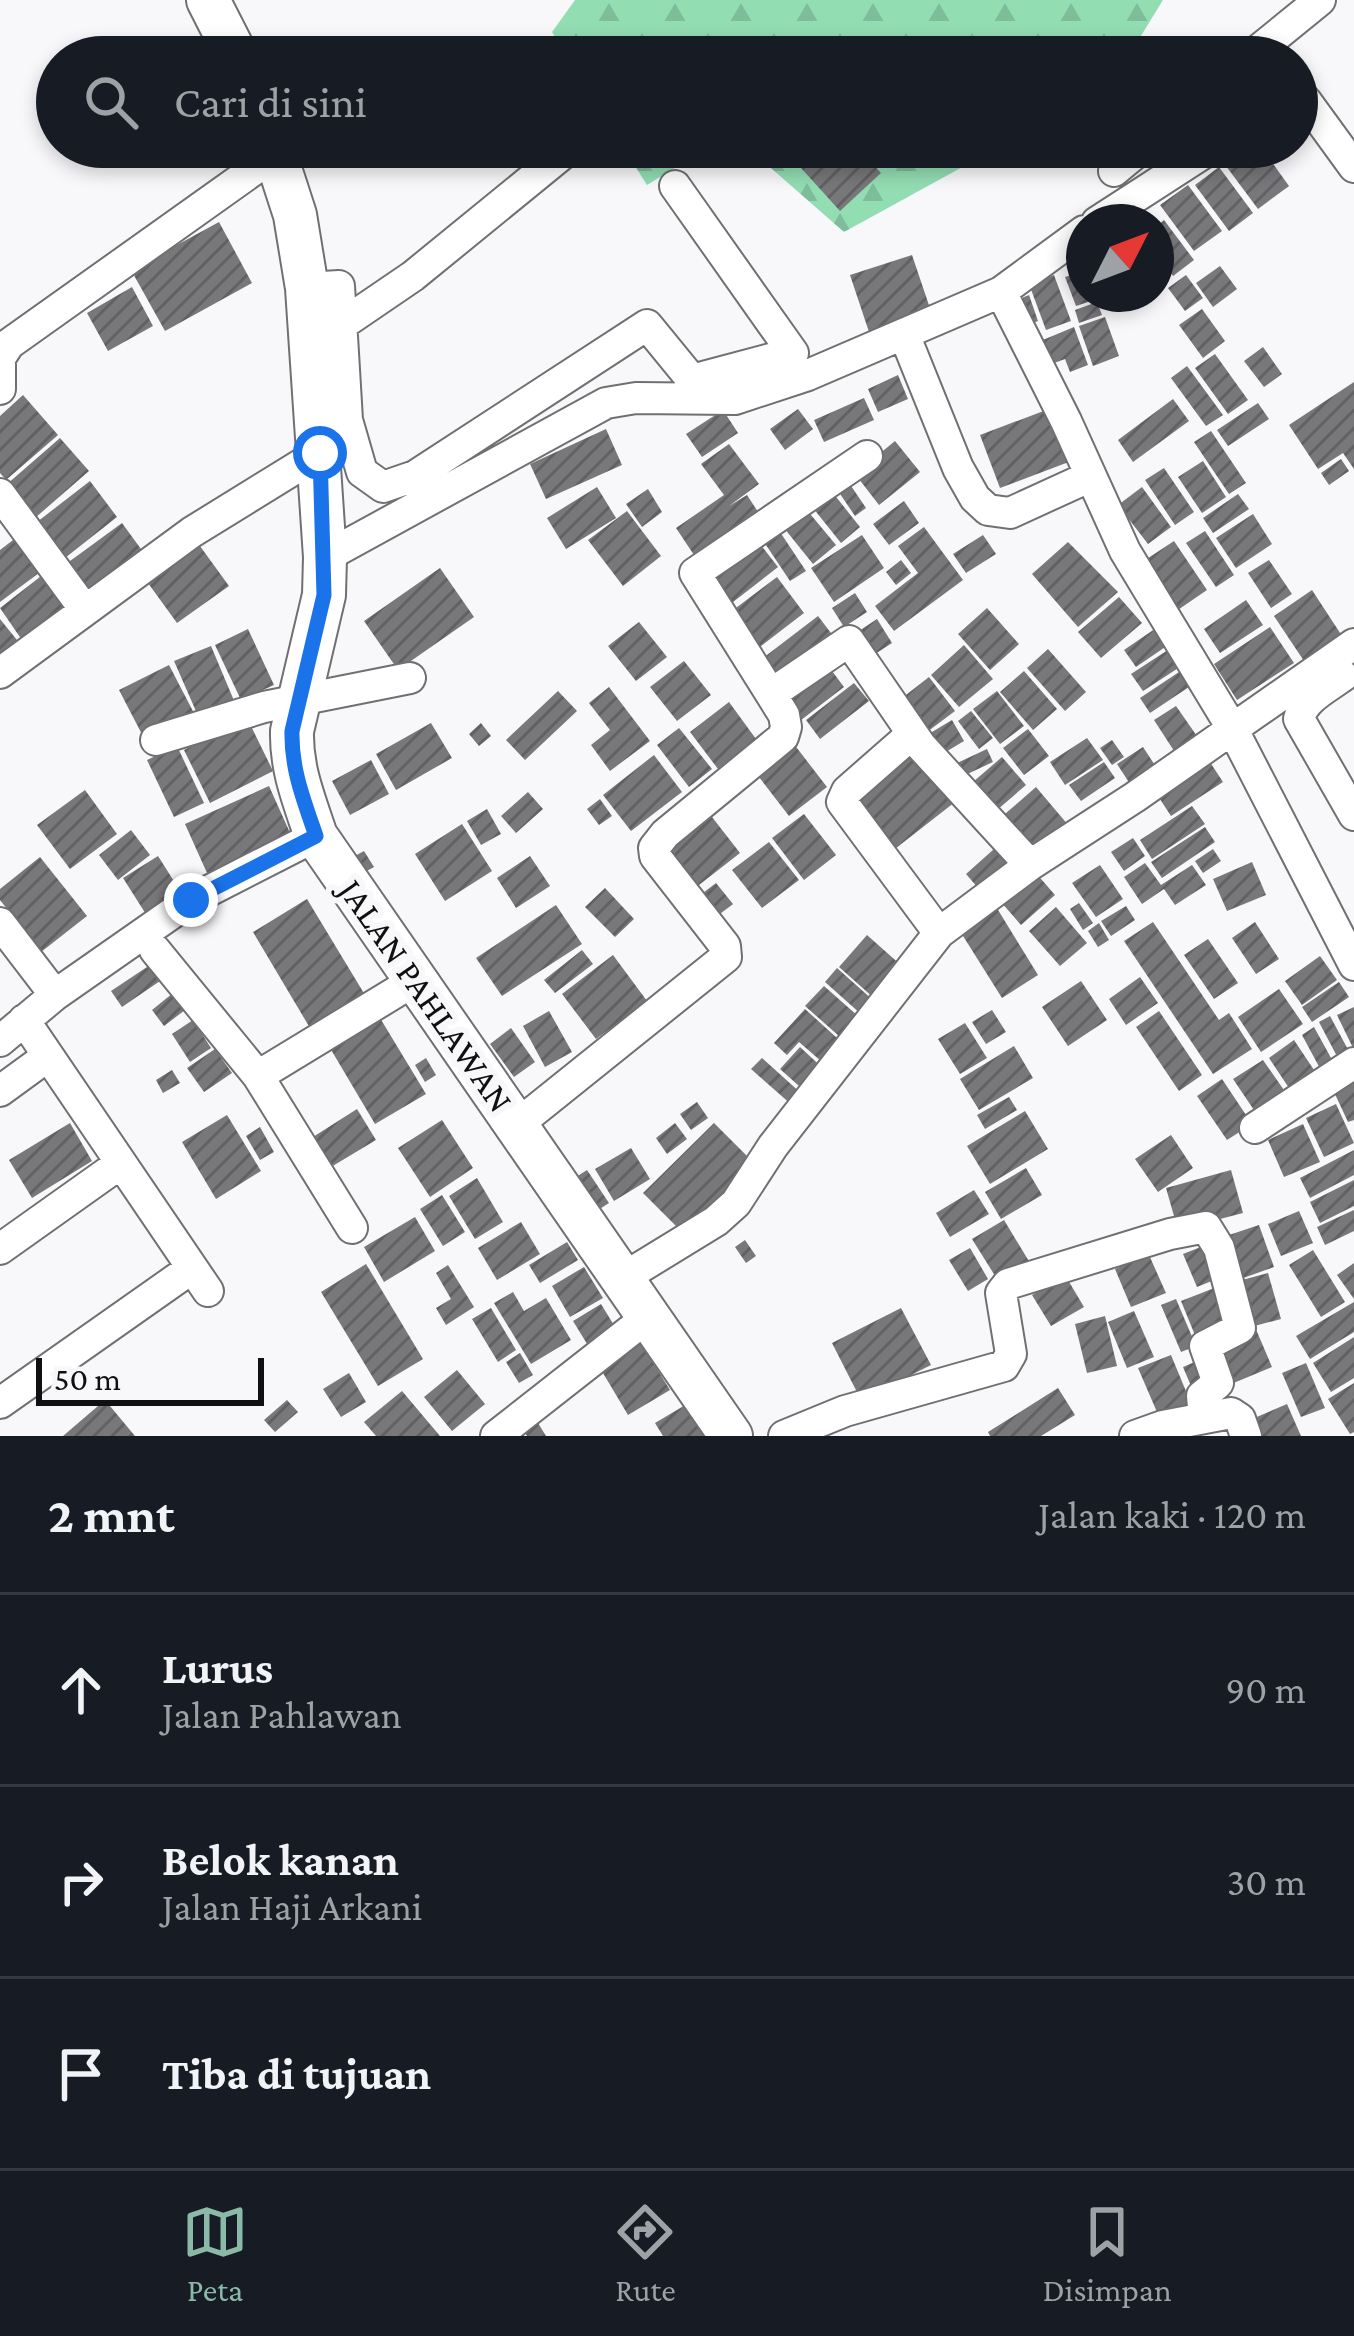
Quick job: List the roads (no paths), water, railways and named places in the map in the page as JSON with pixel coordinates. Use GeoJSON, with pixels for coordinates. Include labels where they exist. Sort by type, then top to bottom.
{"type":"FeatureCollection","features":[{"type":"Feature","properties":{"kind":"street"},"geometry":{"type":"LineString","coordinates":[[208,0],[226,36]]}},
{"type":"Feature","properties":{"kind":"street"},"geometry":{"type":"LineString","coordinates":[[1276,36],[1320,0]]}},
{"type":"Feature","properties":{"kind":"street"},"geometry":{"type":"LineString","coordinates":[[1318,118],[1354,167]]}},
{"type":"Feature","properties":{"kind":"street"},"geometry":{"type":"LineString","coordinates":[[0,389],[0,357],[9,344],[250,168]]}},
{"type":"Feature","properties":{"kind":"street","name":"JALAN PAHLAWAN"},"geometry":{"type":"LineString","coordinates":[[281,168],[295,214],[307,288],[320,453],[324,595],[292,731],[293,769],[316,836],[731,1436]]}},
{"type":"Feature","properties":{"kind":"street"},"geometry":{"type":"LineString","coordinates":[[344,323],[413,276],[545,168]]}},
{"type":"Feature","properties":{"kind":"street"},"geometry":{"type":"LineString","coordinates":[[1138,168],[1153,184]]}},
{"type":"Feature","properties":{"kind":"street"},"geometry":{"type":"LineString","coordinates":[[1123,204],[1179,168]]}},
{"type":"Feature","properties":{"kind":"street"},"geometry":{"type":"LineString","coordinates":[[307,288],[339,286],[347,420],[362,472],[383,487],[415,476],[647,325],[692,380],[793,353],[675,186]]}},
{"type":"Feature","properties":{"kind":"street"},"geometry":{"type":"LineString","coordinates":[[325,557],[606,404],[636,398],[735,399],[808,375],[1001,292],[1066,244]]}},
{"type":"Feature","properties":{"kind":"street"},"geometry":{"type":"LineString","coordinates":[[1001,292],[1125,551],[1232,728],[1354,965]]}},
{"type":"Feature","properties":{"kind":"street"},"geometry":{"type":"LineString","coordinates":[[904,334],[958,468],[975,498],[988,510],[1010,513],[1091,476]]}},
{"type":"Feature","properties":{"kind":"street"},"geometry":{"type":"LineString","coordinates":[[0,673],[192,532],[320,453]]}},
{"type":"Feature","properties":{"kind":"street"},"geometry":{"type":"LineString","coordinates":[[518,1124],[726,957],[725,946],[655,856],[654,848],[664,833],[783,737],[787,727],[695,572],[867,456]]}},
{"type":"Feature","properties":{"kind":"street"},"geometry":{"type":"LineString","coordinates":[[0,494],[85,610]]}},
{"type":"Feature","properties":{"kind":"street"},"geometry":{"type":"LineString","coordinates":[[771,694],[849,641],[912,734],[1030,865]]}},
{"type":"Feature","properties":{"kind":"street"},"geometry":{"type":"LineString","coordinates":[[623,1278],[716,1221],[736,1203],[773,1146],[939,933],[1030,865],[1354,644]]}},
{"type":"Feature","properties":{"kind":"street"},"geometry":{"type":"LineString","coordinates":[[1354,668],[1311,699],[1300,710],[1299,719],[1354,815]]}},
{"type":"Feature","properties":{"kind":"street"},"geometry":{"type":"LineString","coordinates":[[156,740],[299,699],[410,678]]}},
{"type":"Feature","properties":{"kind":"street"},"geometry":{"type":"LineString","coordinates":[[912,734],[847,791],[842,802],[939,933]]}},
{"type":"Feature","properties":{"kind":"street"},"geometry":{"type":"LineString","coordinates":[[0,1041],[55,995],[191,900],[316,836]]}},
{"type":"Feature","properties":{"kind":"street"},"geometry":{"type":"LineString","coordinates":[[0,923],[55,995]]}},
{"type":"Feature","properties":{"kind":"street"},"geometry":{"type":"LineString","coordinates":[[155,950],[258,1076],[352,1228]]}},
{"type":"Feature","properties":{"kind":"street"},"geometry":{"type":"LineString","coordinates":[[258,1076],[414,981]]}},
{"type":"Feature","properties":{"kind":"street"},"geometry":{"type":"LineString","coordinates":[[0,1402],[200,1279],[25,1021]]}},
{"type":"Feature","properties":{"kind":"street"},"geometry":{"type":"LineString","coordinates":[[0,1091],[48,1056]]}},
{"type":"Feature","properties":{"kind":"street"},"geometry":{"type":"LineString","coordinates":[[1255,1128],[1354,1063]]}},
{"type":"Feature","properties":{"kind":"street"},"geometry":{"type":"LineString","coordinates":[[0,1249],[121,1163]]}},
{"type":"Feature","properties":{"kind":"street"},"geometry":{"type":"LineString","coordinates":[[784,1436],[845,1411],[1004,1366],[1011,1354],[1001,1293],[1008,1284],[1206,1227],[1219,1248],[1240,1328],[1205,1346],[1217,1383],[1202,1396],[1204,1418]]}},
{"type":"Feature","properties":{"kind":"street"},"geometry":{"type":"LineString","coordinates":[[496,1436],[649,1316]]}},
{"type":"Feature","properties":{"kind":"street"},"geometry":{"type":"LineString","coordinates":[[1135,1436],[1231,1413],[1240,1419],[1246,1436]]}}]}
